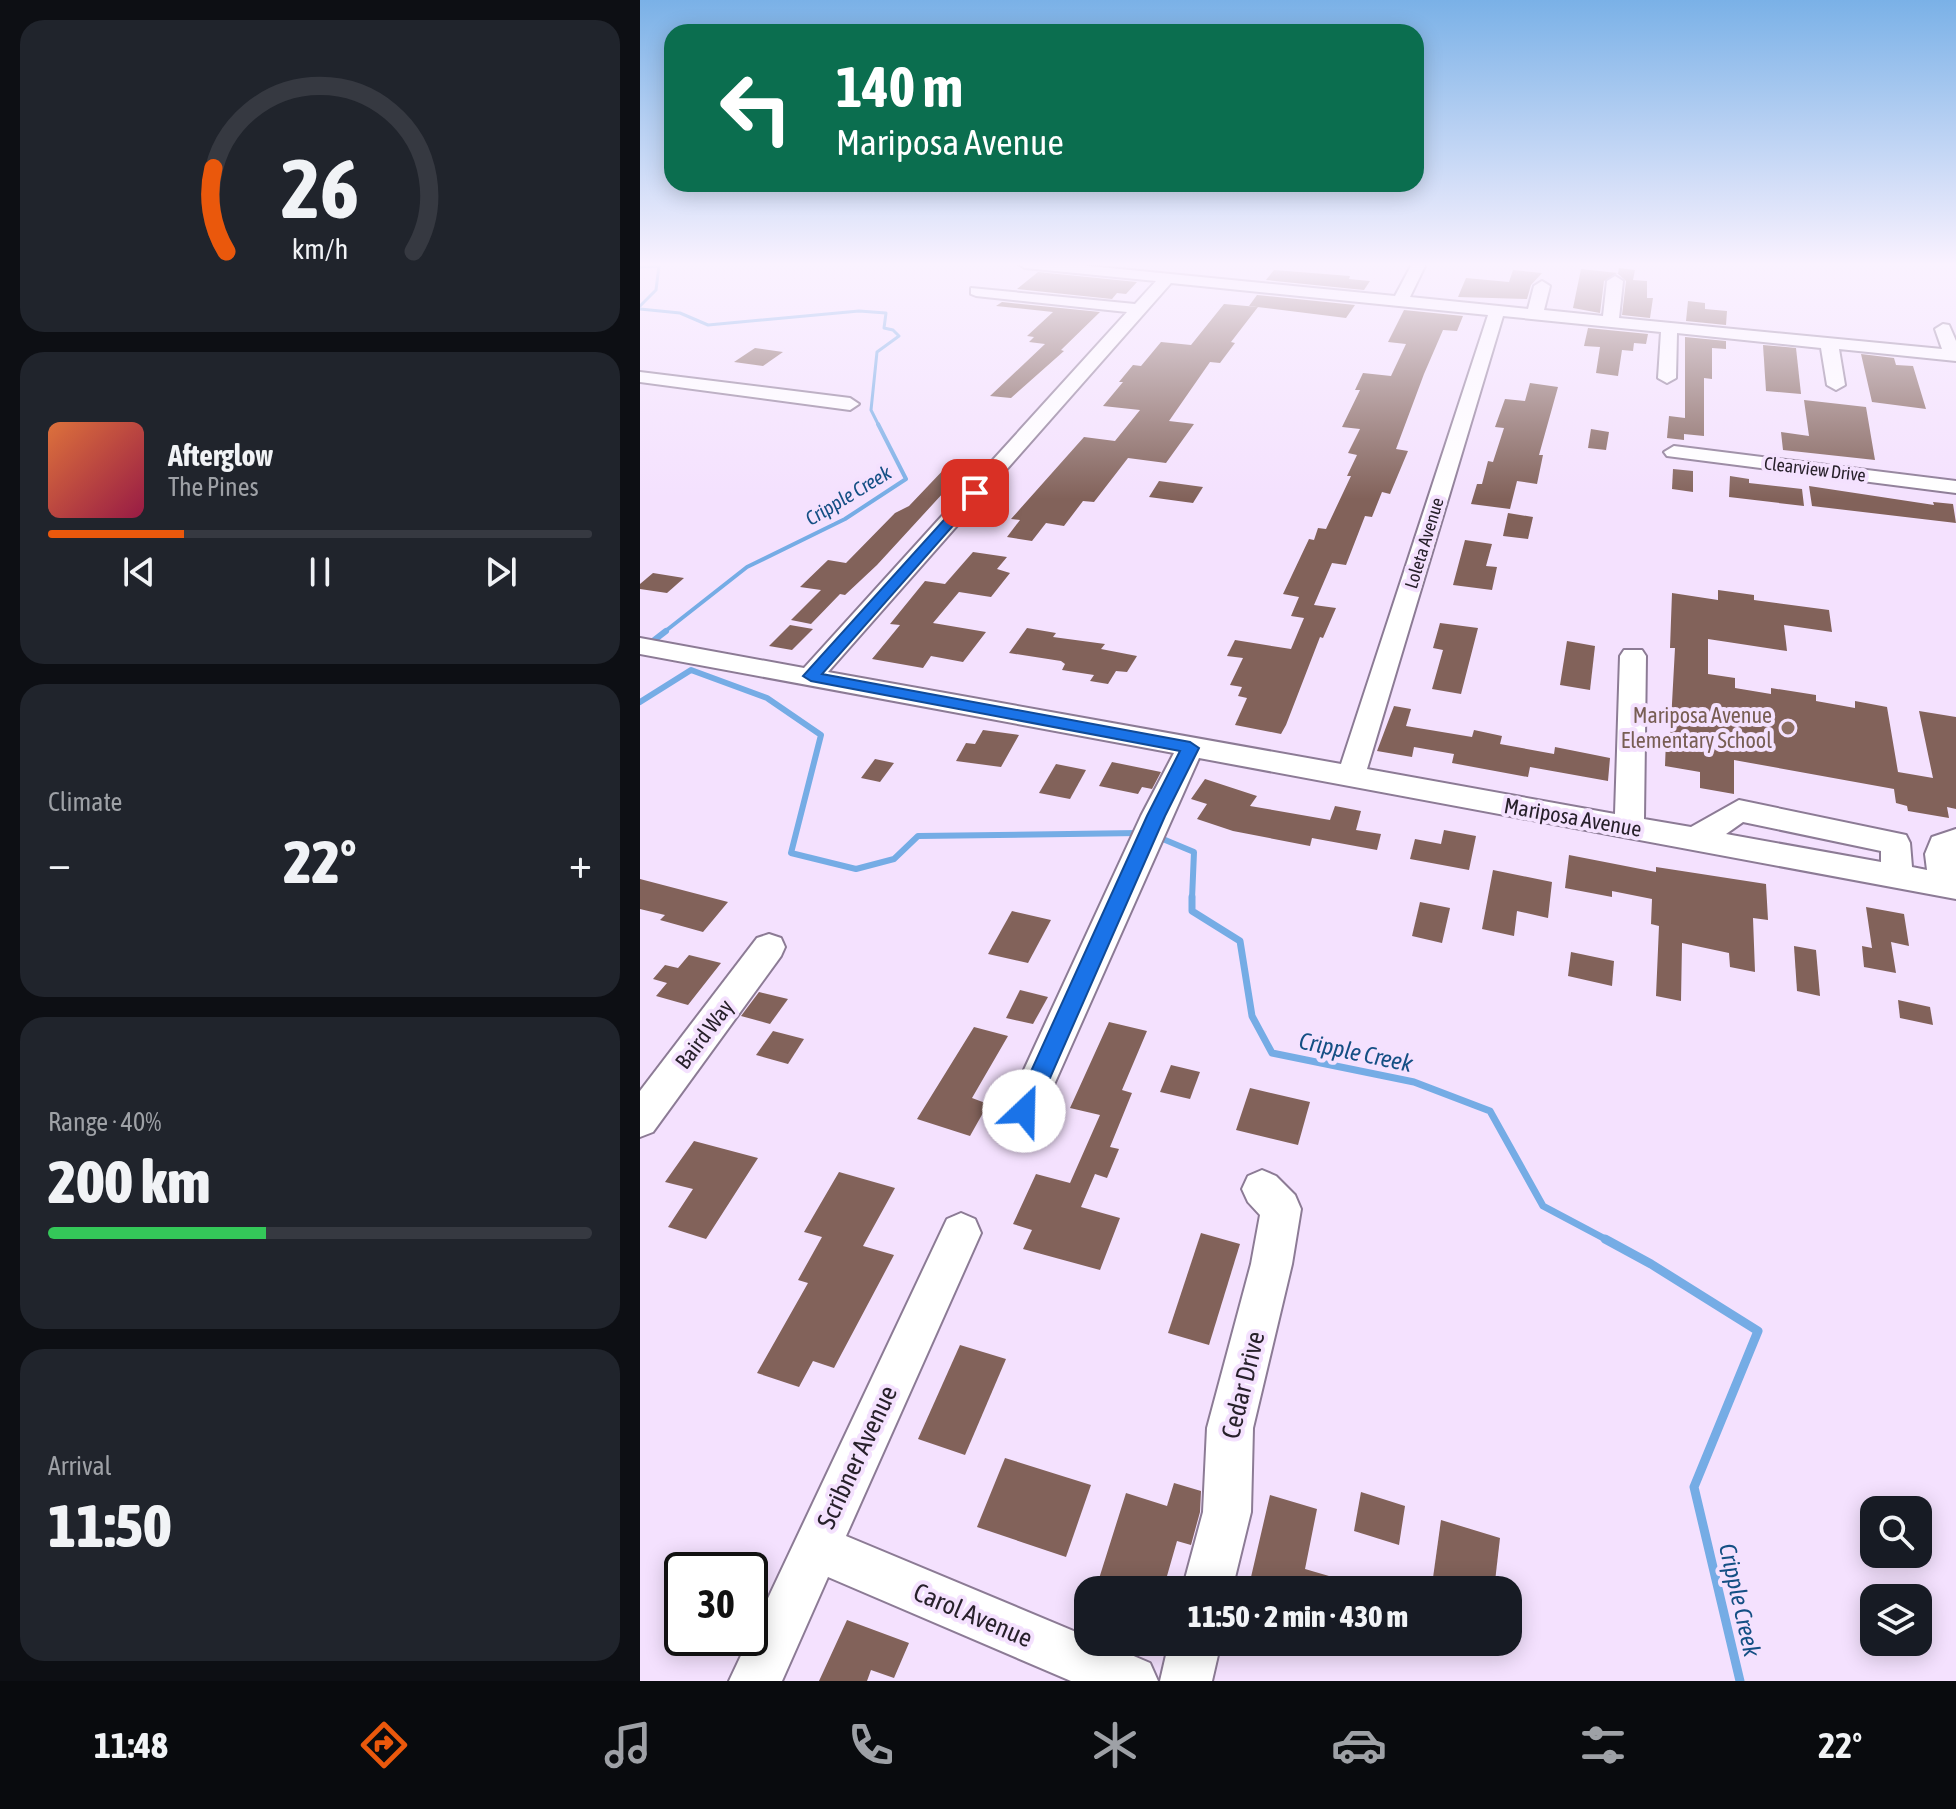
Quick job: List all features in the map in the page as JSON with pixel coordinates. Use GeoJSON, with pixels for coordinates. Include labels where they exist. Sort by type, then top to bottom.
{"type":"FeatureCollection","features":[{"type":"Feature","properties":{"kind":"street"},"geometry":{"type":"LineString","coordinates":[[811,676],[1110,342]]}},
{"type":"Feature","properties":{"kind":"street","name":"Loleta Avenue"},"geometry":{"type":"LineString","coordinates":[[1351,776],[1487,342]]}},
{"type":"Feature","properties":{"kind":"street"},"geometry":{"type":"LineString","coordinates":[[1667,378],[1668,342]]}},
{"type":"Feature","properties":{"kind":"street"},"geometry":{"type":"LineString","coordinates":[[1823,342],[1954,356]]}},
{"type":"Feature","properties":{"kind":"street"},"geometry":{"type":"LineString","coordinates":[[1829,343],[1836,385]]}},
{"type":"Feature","properties":{"kind":"street"},"geometry":{"type":"LineString","coordinates":[[640,377],[850,404]]}},
{"type":"Feature","properties":{"kind":"street"},"geometry":{"type":"LineString","coordinates":[[640,393],[661,379]]}},
{"type":"Feature","properties":{"kind":"street","name":"Clearview Drive"},"geometry":{"type":"LineString","coordinates":[[1674,452],[1956,487]]}},
{"type":"Feature","properties":{"kind":"street","name":"Mariposa Avenue"},"geometry":{"type":"LineString","coordinates":[[640,646],[1695,839],[1739,811],[1895,843],[1898,877],[1951,886]]}},
{"type":"Feature","properties":{"kind":"street"},"geometry":{"type":"LineString","coordinates":[[1629,827],[1633,656]]}},
{"type":"Feature","properties":{"kind":"street"},"geometry":{"type":"LineString","coordinates":[[1024,1111],[1156,816],[1190,748]]}},
{"type":"Feature","properties":{"kind":"street"},"geometry":{"type":"LineString","coordinates":[[1951,886],[1940,854],[1943,845],[1956,840]]}},
{"type":"Feature","properties":{"kind":"street","name":"Baird Way"},"geometry":{"type":"LineString","coordinates":[[640,1120],[769,947]]}},
{"type":"Feature","properties":{"kind":"street","name":"Cedar Drive"},"geometry":{"type":"LineString","coordinates":[[1210,1576],[1228,1503],[1225,1466],[1230,1428],[1274,1263],[1278,1235],[1281,1209],[1262,1189]]}},
{"type":"Feature","properties":{"kind":"street","name":"Scribner Avenue"},"geometry":{"type":"LineString","coordinates":[[755,1681],[961,1233]]}},
{"type":"Feature","properties":{"kind":"street","name":"Carol Avenue"},"geometry":{"type":"LineString","coordinates":[[815,1547],[1132,1681]]}},
{"type":"Feature","properties":{"kind":"street"},"geometry":{"type":"LineString","coordinates":[[1186,1681],[1192,1656]]}},
{"type":"Feature","properties":{"kind":"building"},"geometry":{"type":"Polygon","coordinates":[[[1033,342],[1069,342],[1061,350],[1064,351],[1011,398],[990,396],[1045,344],[1033,342]]]}},
{"type":"Feature","properties":{"kind":"building"},"geometry":{"type":"Polygon","coordinates":[[[1161,342],[1191,345],[1193,342],[1235,343],[1220,363],[1210,362],[1169,421],[1194,424],[1166,463],[1128,458],[1094,502],[1083,501],[1064,526],[1046,523],[1032,541],[1007,537],[1020,520],[1011,519],[1084,437],[1115,441],[1140,410],[1103,406],[1133,365],[1141,366],[1161,342]]]}},
{"type":"Feature","properties":{"kind":"building"},"geometry":{"type":"Polygon","coordinates":[[[1392,342],[1438,342],[1396,449],[1408,451],[1390,494],[1382,492],[1372,517],[1365,516],[1346,565],[1332,563],[1314,605],[1336,608],[1323,638],[1320,637],[1281,734],[1235,725],[1247,698],[1238,696],[1242,687],[1230,685],[1243,658],[1227,656],[1235,640],[1291,649],[1304,618],[1291,616],[1299,597],[1283,594],[1309,539],[1314,540],[1318,528],[1326,529],[1351,476],[1347,476],[1357,455],[1348,453],[1360,429],[1342,427],[1360,390],[1355,390],[1363,373],[1391,376],[1406,344],[1392,342]]]}},
{"type":"Feature","properties":{"kind":"building"},"geometry":{"type":"Polygon","coordinates":[[[1585,342],[1646,342],[1634,343],[1633,351],[1622,350],[1618,376],[1596,373],[1600,347],[1584,346],[1585,342]]]}},
{"type":"Feature","properties":{"kind":"building"},"geometry":{"type":"Polygon","coordinates":[[[1685,342],[1726,342],[1726,349],[1712,348],[1712,379],[1704,378],[1704,436],[1684,434],[1684,440],[1667,438],[1669,416],[1685,418],[1685,342]]]}},
{"type":"Feature","properties":{"kind":"building"},"geometry":{"type":"Polygon","coordinates":[[[1763,345],[1796,348],[1801,394],[1766,391],[1763,345]]]}},
{"type":"Feature","properties":{"kind":"building"},"geometry":{"type":"Polygon","coordinates":[[[755,348],[783,352],[763,366],[734,362],[755,348]]]}},
{"type":"Feature","properties":{"kind":"building"},"geometry":{"type":"Polygon","coordinates":[[[1861,354],[1894,358],[1896,365],[1913,366],[1926,409],[1872,402],[1861,354]]]}},
{"type":"Feature","properties":{"kind":"building"},"geometry":{"type":"Polygon","coordinates":[[[1530,383],[1558,387],[1539,455],[1543,455],[1537,484],[1517,481],[1510,509],[1471,504],[1477,484],[1482,484],[1488,461],[1493,462],[1504,428],[1495,427],[1505,399],[1525,401],[1530,383]]]}},
{"type":"Feature","properties":{"kind":"building"},"geometry":{"type":"Polygon","coordinates":[[[1804,400],[1866,407],[1875,460],[1783,450],[1781,432],[1809,436],[1804,400]]]}},
{"type":"Feature","properties":{"kind":"building"},"geometry":{"type":"Polygon","coordinates":[[[1591,429],[1609,432],[1606,450],[1588,448],[1591,429]]]}},
{"type":"Feature","properties":{"kind":"building"},"geometry":{"type":"Polygon","coordinates":[[[948,465],[967,467],[877,565],[845,595],[840,594],[811,624],[791,620],[821,590],[800,587],[828,560],[846,563],[895,513],[909,506],[948,465]]]}},
{"type":"Feature","properties":{"kind":"building"},"geometry":{"type":"Polygon","coordinates":[[[1673,469],[1693,471],[1693,492],[1672,489],[1673,469]]]}},
{"type":"Feature","properties":{"kind":"building"},"geometry":{"type":"Polygon","coordinates":[[[1730,476],[1749,479],[1749,483],[1802,489],[1804,506],[1729,497],[1730,476]]]}},
{"type":"Feature","properties":{"kind":"building"},"geometry":{"type":"Polygon","coordinates":[[[1159,481],[1203,487],[1193,503],[1149,497],[1159,481]]]}},
{"type":"Feature","properties":{"kind":"building"},"geometry":{"type":"Polygon","coordinates":[[[1809,486],[1934,505],[1933,502],[1953,504],[1956,523],[1812,506],[1809,486]]]}},
{"type":"Feature","properties":{"kind":"building"},"geometry":{"type":"Polygon","coordinates":[[[1508,513],[1533,517],[1528,539],[1503,536],[1508,513]]]}},
{"type":"Feature","properties":{"kind":"building"},"geometry":{"type":"Polygon","coordinates":[[[1465,540],[1492,544],[1486,566],[1497,567],[1492,590],[1453,585],[1465,540]]]}},
{"type":"Feature","properties":{"kind":"building"},"geometry":{"type":"Polygon","coordinates":[[[973,552],[1007,557],[997,569],[1010,573],[991,597],[959,592],[933,623],[986,632],[963,662],[931,656],[923,668],[872,659],[900,625],[890,624],[925,581],[945,584],[973,552]]]}},
{"type":"Feature","properties":{"kind":"building"},"geometry":{"type":"Polygon","coordinates":[[[653,573],[684,578],[667,593],[640,589],[640,584],[653,573]]]}},
{"type":"Feature","properties":{"kind":"building"},"geometry":{"type":"Polygon","coordinates":[[[1718,590],[1754,595],[1754,600],[1829,610],[1832,632],[1784,625],[1787,651],[1708,639],[1708,674],[1735,678],[1735,688],[1771,694],[1771,688],[1816,695],[1816,701],[1855,708],[1855,701],[1887,707],[1898,772],[1933,778],[1919,711],[1956,717],[1956,809],[1947,807],[1949,818],[1908,811],[1907,806],[1896,803],[1894,789],[1734,760],[1734,794],[1700,788],[1700,772],[1665,766],[1666,740],[1670,740],[1675,648],[1670,648],[1672,593],[1718,600],[1718,590]]]}},
{"type":"Feature","properties":{"kind":"building"},"geometry":{"type":"Polygon","coordinates":[[[1440,623],[1478,628],[1461,694],[1432,689],[1443,650],[1433,648],[1440,623]]]}},
{"type":"Feature","properties":{"kind":"building"},"geometry":{"type":"Polygon","coordinates":[[[790,625],[813,629],[792,650],[769,646],[790,625]]]}},
{"type":"Feature","properties":{"kind":"building"},"geometry":{"type":"Polygon","coordinates":[[[1027,628],[1056,633],[1053,637],[1105,644],[1101,649],[1137,656],[1127,672],[1116,671],[1108,684],[1090,681],[1094,675],[1062,670],[1065,664],[1061,661],[1009,653],[1027,628]]]}},
{"type":"Feature","properties":{"kind":"building"},"geometry":{"type":"Polygon","coordinates":[[[1567,641],[1595,646],[1590,690],[1560,685],[1567,641]]]}},
{"type":"Feature","properties":{"kind":"building"},"geometry":{"type":"Polygon","coordinates":[[[1394,706],[1411,709],[1406,726],[1472,737],[1474,730],[1502,736],[1500,744],[1554,754],[1555,747],[1610,758],[1608,781],[1530,767],[1528,777],[1452,763],[1454,754],[1414,747],[1412,757],[1377,751],[1394,706]]]}},
{"type":"Feature","properties":{"kind":"building"},"geometry":{"type":"Polygon","coordinates":[[[983,730],[1019,735],[1001,767],[956,761],[966,743],[975,744],[983,730]]]}},
{"type":"Feature","properties":{"kind":"building"},"geometry":{"type":"Polygon","coordinates":[[[875,759],[894,763],[880,782],[861,778],[875,759]]]}},
{"type":"Feature","properties":{"kind":"building"},"geometry":{"type":"Polygon","coordinates":[[[1112,762],[1161,772],[1152,789],[1142,787],[1138,794],[1099,786],[1112,762]]]}},
{"type":"Feature","properties":{"kind":"building"},"geometry":{"type":"Polygon","coordinates":[[[1056,764],[1086,770],[1070,799],[1039,793],[1056,764]]]}},
{"type":"Feature","properties":{"kind":"building"},"geometry":{"type":"Polygon","coordinates":[[[1205,779],[1257,796],[1250,806],[1330,820],[1335,806],[1361,811],[1356,830],[1381,834],[1377,850],[1312,838],[1310,846],[1233,831],[1197,819],[1207,804],[1191,799],[1205,779]]]}},
{"type":"Feature","properties":{"kind":"building"},"geometry":{"type":"Polygon","coordinates":[[[1444,830],[1476,836],[1469,870],[1410,859],[1415,839],[1441,844],[1444,830]]]}},
{"type":"Feature","properties":{"kind":"building"},"geometry":{"type":"Polygon","coordinates":[[[1569,855],[1656,872],[1656,867],[1766,884],[1768,920],[1753,918],[1755,972],[1730,967],[1729,953],[1682,943],[1681,1001],[1656,996],[1659,926],[1651,924],[1652,899],[1612,891],[1612,897],[1565,888],[1569,855]]]}},
{"type":"Feature","properties":{"kind":"building"},"geometry":{"type":"Polygon","coordinates":[[[1493,870],[1552,882],[1548,918],[1517,911],[1514,936],[1482,929],[1493,870]]]}},
{"type":"Feature","properties":{"kind":"building"},"geometry":{"type":"Polygon","coordinates":[[[640,879],[728,902],[703,932],[660,920],[665,915],[640,909],[640,879]]]}},
{"type":"Feature","properties":{"kind":"building"},"geometry":{"type":"Polygon","coordinates":[[[1420,902],[1450,908],[1442,943],[1412,936],[1420,902]]]}},
{"type":"Feature","properties":{"kind":"building"},"geometry":{"type":"Polygon","coordinates":[[[1866,907],[1904,914],[1909,946],[1891,942],[1896,973],[1864,967],[1862,946],[1872,948],[1866,907]]]}},
{"type":"Feature","properties":{"kind":"building"},"geometry":{"type":"Polygon","coordinates":[[[1012,911],[1051,920],[1028,963],[988,954],[1012,911]]]}},
{"type":"Feature","properties":{"kind":"building"},"geometry":{"type":"Polygon","coordinates":[[[1794,946],[1816,950],[1820,996],[1797,991],[1794,946]]]}},
{"type":"Feature","properties":{"kind":"building"},"geometry":{"type":"Polygon","coordinates":[[[1571,952],[1614,961],[1612,986],[1568,976],[1571,952]]]}},
{"type":"Feature","properties":{"kind":"building"},"geometry":{"type":"Polygon","coordinates":[[[689,955],[721,963],[688,1005],[656,996],[667,983],[653,979],[665,965],[678,968],[689,955]]]}},
{"type":"Feature","properties":{"kind":"building"},"geometry":{"type":"Polygon","coordinates":[[[1020,990],[1048,997],[1033,1024],[1006,1018],[1020,990]]]}},
{"type":"Feature","properties":{"kind":"building"},"geometry":{"type":"Polygon","coordinates":[[[759,992],[788,999],[770,1024],[741,1016],[759,992]]]}},
{"type":"Feature","properties":{"kind":"building"},"geometry":{"type":"Polygon","coordinates":[[[1898,1000],[1930,1007],[1933,1025],[1900,1018],[1898,1000]]]}},
{"type":"Feature","properties":{"kind":"building"},"geometry":{"type":"Polygon","coordinates":[[[1109,1022],[1147,1031],[1122,1090],[1132,1093],[1110,1147],[1119,1149],[1107,1178],[1095,1174],[1081,1207],[1120,1218],[1100,1270],[1023,1249],[1032,1230],[1013,1224],[1036,1174],[1070,1183],[1100,1115],[1070,1108],[1109,1022]]]}},
{"type":"Feature","properties":{"kind":"building"},"geometry":{"type":"Polygon","coordinates":[[[974,1027],[1008,1036],[972,1098],[988,1104],[970,1136],[917,1119],[974,1027]]]}},
{"type":"Feature","properties":{"kind":"building"},"geometry":{"type":"Polygon","coordinates":[[[773,1031],[804,1039],[788,1064],[756,1055],[773,1031]]]}},
{"type":"Feature","properties":{"kind":"building"},"geometry":{"type":"Polygon","coordinates":[[[1171,1065],[1200,1072],[1190,1099],[1160,1092],[1171,1065]]]}},
{"type":"Feature","properties":{"kind":"building"},"geometry":{"type":"Polygon","coordinates":[[[1250,1088],[1310,1102],[1298,1145],[1236,1130],[1250,1088]]]}},
{"type":"Feature","properties":{"kind":"building"},"geometry":{"type":"Polygon","coordinates":[[[694,1141],[758,1158],[706,1239],[668,1227],[693,1189],[665,1182],[694,1141]]]}},
{"type":"Feature","properties":{"kind":"building"},"geometry":{"type":"Polygon","coordinates":[[[839,1172],[895,1188],[863,1246],[894,1255],[834,1368],[813,1361],[799,1387],[757,1373],[808,1283],[798,1280],[822,1237],[804,1232],[839,1172]]]}},
{"type":"Feature","properties":{"kind":"building"},"geometry":{"type":"Polygon","coordinates":[[[1201,1233],[1240,1244],[1209,1345],[1168,1333],[1201,1233]]]}},
{"type":"Feature","properties":{"kind":"building"},"geometry":{"type":"Polygon","coordinates":[[[960,1345],[1006,1359],[965,1455],[918,1439],[960,1345]]]}},
{"type":"Feature","properties":{"kind":"building"},"geometry":{"type":"Polygon","coordinates":[[[1005,1458],[1091,1485],[1066,1557],[977,1527],[1005,1458]]]}},
{"type":"Feature","properties":{"kind":"building"},"geometry":{"type":"Polygon","coordinates":[[[1174,1483],[1201,1491],[1200,1512],[1191,1545],[1177,1541],[1167,1576],[1100,1576],[1126,1493],[1167,1506],[1174,1483]]]}},
{"type":"Feature","properties":{"kind":"building"},"geometry":{"type":"Polygon","coordinates":[[[1361,1492],[1405,1506],[1399,1545],[1354,1531],[1361,1492]]]}},
{"type":"Feature","properties":{"kind":"building"},"geometry":{"type":"Polygon","coordinates":[[[1270,1495],[1317,1509],[1305,1569],[1329,1576],[1251,1576],[1270,1495]]]}},
{"type":"Feature","properties":{"kind":"building"},"geometry":{"type":"Polygon","coordinates":[[[1441,1520],[1500,1538],[1496,1576],[1433,1576],[1441,1520]]]}},
{"type":"Feature","properties":{"kind":"building"},"geometry":{"type":"Polygon","coordinates":[[[847,1620],[909,1643],[894,1678],[871,1670],[867,1681],[819,1681],[847,1620]]]}},
{"type":"Feature","properties":{"kind":"waterway","name":"Cripple Creek"},"geometry":{"type":"LineString","coordinates":[[878,424],[871,410],[877,352],[890,342]]}},
{"type":"Feature","properties":{"kind":"waterway","name":"Cripple Creek"},"geometry":{"type":"LineString","coordinates":[[663,633],[747,567],[845,519],[906,479],[878,424]]}},
{"type":"Feature","properties":{"kind":"waterway","name":"Cripple Creek"},"geometry":{"type":"LineString","coordinates":[[640,651],[666,631]]}},
{"type":"Feature","properties":{"kind":"waterway","name":"Cripple Creek"},"geometry":{"type":"LineString","coordinates":[[640,702],[691,670],[767,698],[821,735],[791,853],[856,869],[894,859],[918,836],[1139,833]]}},
{"type":"Feature","properties":{"kind":"waterway","name":"Cripple Creek"},"geometry":{"type":"LineString","coordinates":[[1158,837],[1194,852],[1192,899]]}},
{"type":"Feature","properties":{"kind":"waterway","name":"Cripple Creek"},"geometry":{"type":"LineString","coordinates":[[1192,899],[1192,911],[1240,941],[1252,1016],[1272,1053],[1414,1082],[1490,1111],[1543,1206],[1609,1241]]}},
{"type":"Feature","properties":{"kind":"waterway","name":"Cripple Creek"},"geometry":{"type":"LineString","coordinates":[[1605,1239],[1758,1331],[1694,1487],[1740,1681]]}},
{"type":"Feature","properties":{"kind":"place","name":"Mariposa Avenue Elementary School"},"geometry":{"type":"Point","coordinates":[1788,728]}},
{"type":"Feature","properties":{"kind":"route"},"geometry":{"type":"LineString","coordinates":[[975,493],[811,676],[1190,748],[1156,816],[1024,1111]]}}]}
